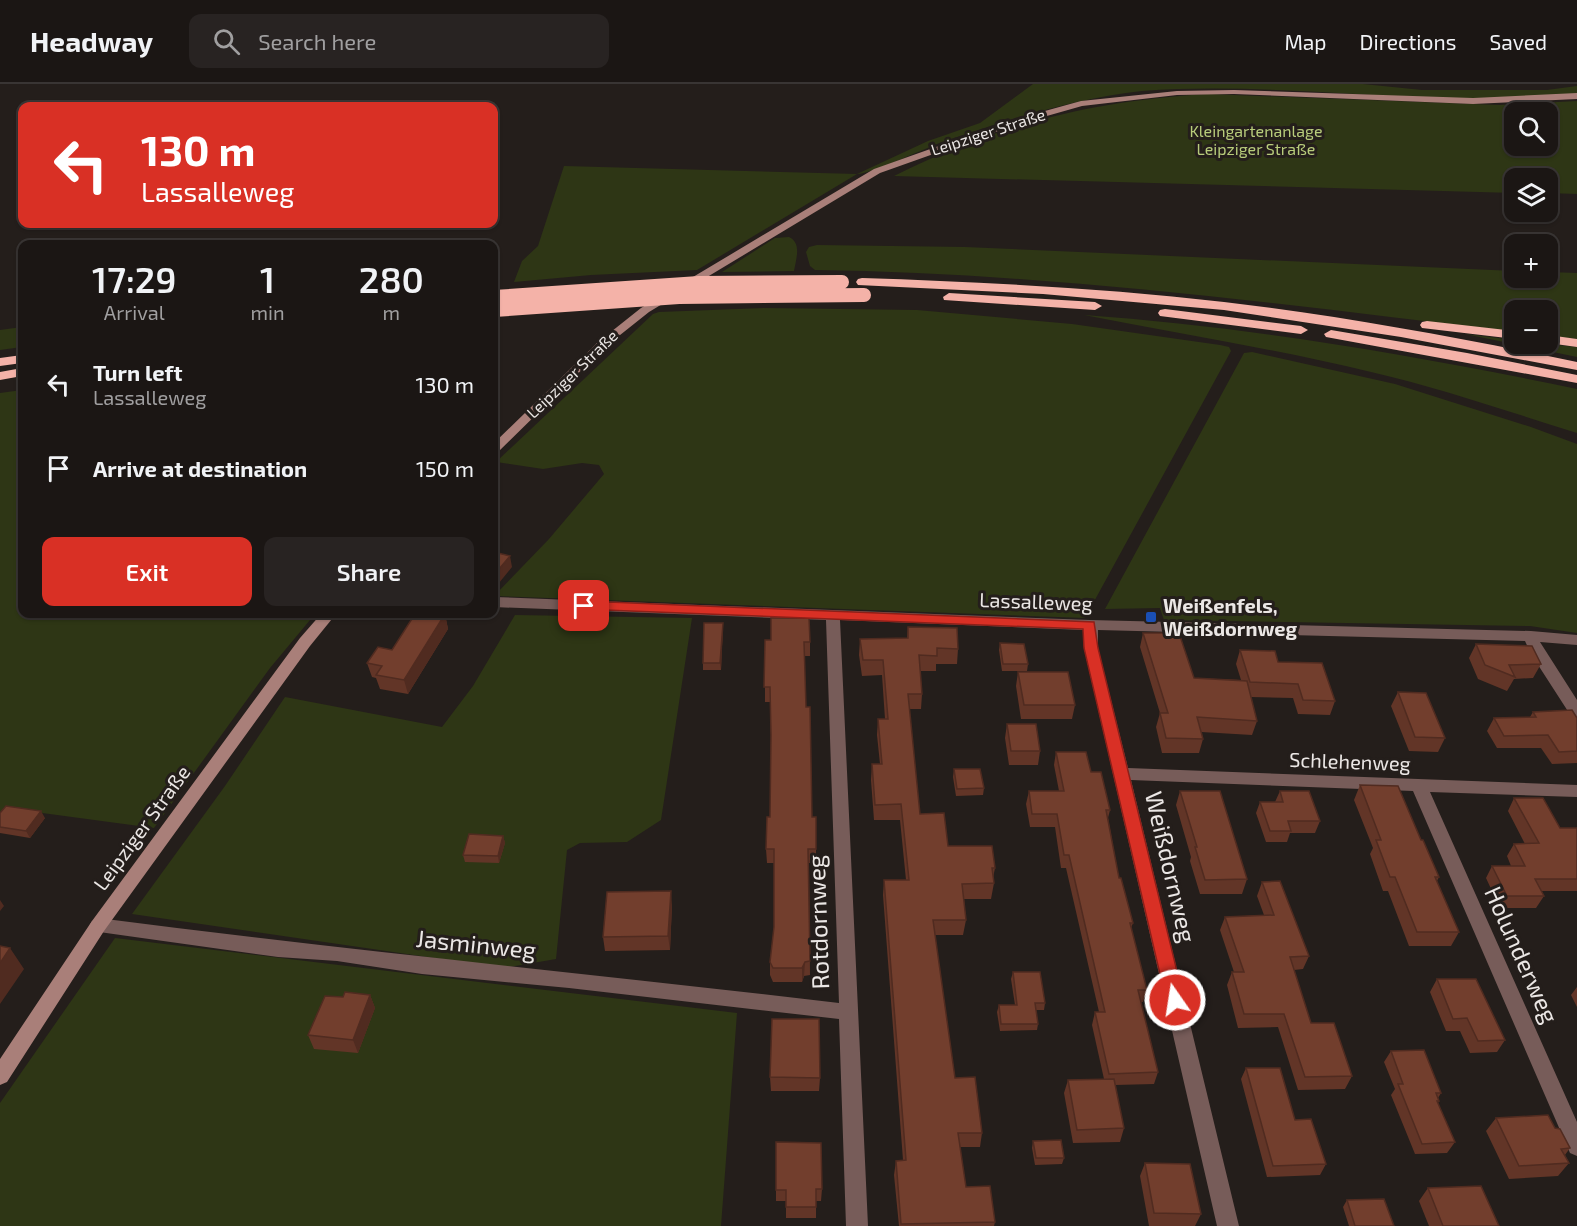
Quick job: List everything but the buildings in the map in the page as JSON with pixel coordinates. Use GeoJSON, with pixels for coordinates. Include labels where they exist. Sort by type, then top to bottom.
{"type":"FeatureCollection","features":[{"type":"Feature","properties":{"kind":"highway"},"geometry":{"type":"LineString","coordinates":[[498,297],[699,283],[863,288],[1041,289],[1222,306],[1420,335],[1577,366]]}},
{"type":"Feature","properties":{"kind":"highway"},"geometry":{"type":"LineString","coordinates":[[498,310],[679,297],[863,288],[1222,319],[1361,339],[1577,380]]}},
{"type":"Feature","properties":{"kind":"highway"},"geometry":{"type":"LineString","coordinates":[[1222,306],[1254,304],[1504,335]]}},
{"type":"Feature","properties":{"kind":"highway"},"geometry":{"type":"LineString","coordinates":[[1558,340],[1577,343]]}},
{"type":"Feature","properties":{"kind":"highway"},"geometry":{"type":"LineString","coordinates":[[0,362],[18,360]]}},
{"type":"Feature","properties":{"kind":"highway"},"geometry":{"type":"LineString","coordinates":[[0,376],[18,373]]}},
{"type":"Feature","properties":{"kind":"street","name":"Leipziger Straße"},"geometry":{"type":"LineString","coordinates":[[498,445],[601,345],[652,305],[877,171],[1012,123],[1081,104],[1177,93],[1245,92],[1473,101],[1577,96]]}},
{"type":"Feature","properties":{"kind":"street","name":"Lassalleweg"},"geometry":{"type":"LineString","coordinates":[[498,602],[1090,625],[1531,636],[1577,640]]}},
{"type":"Feature","properties":{"kind":"street","name":"Rotdornweg"},"geometry":{"type":"LineString","coordinates":[[833,615],[857,1226]]}},
{"type":"Feature","properties":{"kind":"street","name":"Leipziger Straße"},"geometry":{"type":"LineString","coordinates":[[0,1076],[98,926],[305,642],[326,618]]}},
{"type":"Feature","properties":{"kind":"street","name":"Weißdornweg"},"geometry":{"type":"LineString","coordinates":[[1090,625],[1091,648],[1228,1226]]}},
{"type":"Feature","properties":{"kind":"street"},"geometry":{"type":"LineString","coordinates":[[1531,636],[1536,650],[1577,712]]}},
{"type":"Feature","properties":{"kind":"street","name":"Schlehenweg"},"geometry":{"type":"LineString","coordinates":[[1122,774],[1577,791]]}},
{"type":"Feature","properties":{"kind":"street","name":"Holunderweg"},"geometry":{"type":"LineString","coordinates":[[1419,786],[1577,1146]]}},
{"type":"Feature","properties":{"kind":"street","name":"Jasminweg"},"geometry":{"type":"LineString","coordinates":[[98,926],[278,949],[337,953],[422,966],[569,980],[849,1012]]}},
{"type":"Feature","properties":{"kind":"green space"},"geometry":{"type":"Polygon","coordinates":[[[1033,84],[1363,84],[1422,90],[1547,90],[1577,86],[1577,94],[1487,99],[1251,89],[1142,91],[1089,99],[1013,119],[937,144],[883,167],[857,174],[928,141],[980,123],[1033,84]]]}},
{"type":"Feature","properties":{"kind":"green space","name":"Kleingartenanlage Leipziger Straße"},"geometry":{"type":"Polygon","coordinates":[[[1208,94],[1504,105],[1504,156],[1558,156],[1558,102],[1577,101],[1577,194],[1558,193],[1558,168],[1504,168],[1504,193],[894,176],[971,142],[1009,129],[1085,109],[1125,102],[1208,94]]]}},
{"type":"Feature","properties":{"kind":"green space"},"geometry":{"type":"Polygon","coordinates":[[[564,166],[857,174],[697,270],[591,275],[514,282],[522,261],[538,246],[564,166]]]}},
{"type":"Feature","properties":{"kind":"green space"},"geometry":{"type":"Polygon","coordinates":[[[789,237],[797,247],[794,271],[722,272],[775,238],[789,237]]]}},
{"type":"Feature","properties":{"kind":"green space"},"geometry":{"type":"Polygon","coordinates":[[[817,245],[965,247],[1504,271],[1504,288],[1558,288],[1558,272],[1577,273],[1577,339],[1558,337],[1558,300],[1504,300],[1504,331],[1253,301],[1078,284],[903,272],[815,270],[810,266],[806,252],[809,247],[817,245]]]}},
{"type":"Feature","properties":{"kind":"green space"},"geometry":{"type":"Polygon","coordinates":[[[764,308],[917,310],[1072,324],[1220,345],[1229,347],[1231,351],[1085,618],[498,596],[498,592],[549,539],[604,474],[599,465],[582,463],[543,469],[498,462],[498,460],[653,314],[764,308]]]}},
{"type":"Feature","properties":{"kind":"green space"},"geometry":{"type":"Polygon","coordinates":[[[1084,315],[1209,327],[1332,344],[1577,389],[1577,433],[1397,378],[1264,349],[1084,315]]]}},
{"type":"Feature","properties":{"kind":"green space"},"geometry":{"type":"Polygon","coordinates":[[[18,328],[18,348],[0,350],[0,330],[18,328]]]}},
{"type":"Feature","properties":{"kind":"green space"},"geometry":{"type":"Polygon","coordinates":[[[1465,334],[1504,339],[1504,342],[1465,334]]]}},
{"type":"Feature","properties":{"kind":"green space"},"geometry":{"type":"Polygon","coordinates":[[[1558,345],[1577,347],[1577,357],[1558,353],[1558,345]]]}},
{"type":"Feature","properties":{"kind":"green space"},"geometry":{"type":"Polygon","coordinates":[[[1252,352],[1395,384],[1577,444],[1577,633],[1530,626],[1164,620],[1160,608],[1105,609],[1244,353],[1252,352]]]}},
{"type":"Feature","properties":{"kind":"green space"},"geometry":{"type":"Polygon","coordinates":[[[18,391],[18,618],[312,618],[270,668],[154,828],[5,808],[0,812],[0,393],[18,391]]]}},
{"type":"Feature","properties":{"kind":"green space"},"geometry":{"type":"Polygon","coordinates":[[[515,615],[692,618],[661,820],[627,842],[580,843],[567,850],[556,959],[503,968],[132,914],[225,786],[285,697],[442,727],[473,686],[515,615]]]}},
{"type":"Feature","properties":{"kind":"green space"},"geometry":{"type":"Polygon","coordinates":[[[115,938],[737,1013],[721,1226],[0,1226],[0,1103],[115,938]]]}},
{"type":"Feature","properties":{"kind":"place","name":"Weißenfels, Weißdornweg"},"geometry":{"type":"Point","coordinates":[1151,617]}},
{"type":"Feature","properties":{"kind":"route"},"geometry":{"type":"LineString","coordinates":[[584,606],[1090,625],[1091,648],[1175,1000]]}}]}
